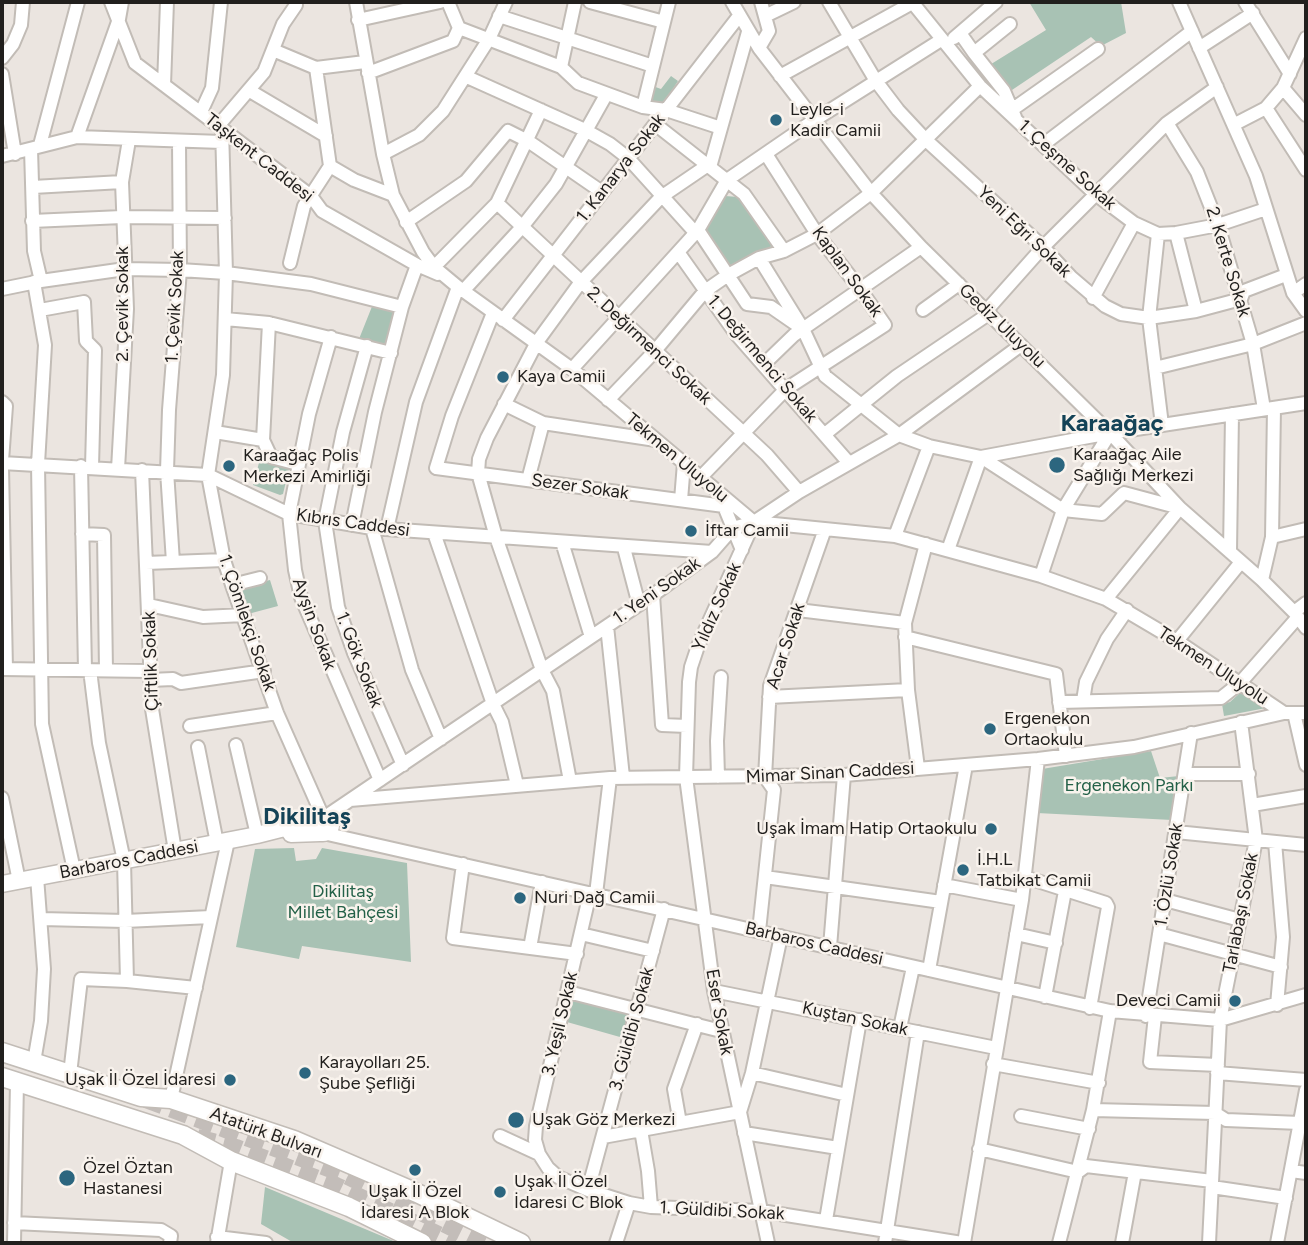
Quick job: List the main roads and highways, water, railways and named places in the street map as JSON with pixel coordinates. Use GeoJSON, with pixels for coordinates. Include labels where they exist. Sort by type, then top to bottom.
{"type":"FeatureCollection","features":[{"type":"Feature","properties":{"kind":"highway","name":"Atatürk Bulvarı"},"geometry":{"type":"LineString","coordinates":[[2,1052],[141,1097],[172,1099],[294,1140],[417,1193],[521,1243]]}},
{"type":"Feature","properties":{"kind":"highway","name":"Atatürk Bulvarı"},"geometry":{"type":"LineString","coordinates":[[10,1080],[184,1135],[231,1161],[349,1207],[412,1241]]}},
{"type":"Feature","properties":{"kind":"main road","name":"Barbaros Caddesi"},"geometry":{"type":"LineString","coordinates":[[2,884],[322,824]]}},
{"type":"Feature","properties":{"kind":"tunnel"},"geometry":{"type":"LineString","coordinates":[[146,1099],[344,1174],[484,1243]]}},
{"type":"Feature","properties":{"kind":"tunnel"},"geometry":{"type":"LineString","coordinates":[[197,1138],[236,1148],[336,1186],[455,1243]]}},
{"type":"Feature","properties":{"kind":"place","name":"Leyle-i Kadir Camii"},"geometry":{"type":"Point","coordinates":[776,120]}},
{"type":"Feature","properties":{"kind":"place","name":"Kaya Camii"},"geometry":{"type":"Point","coordinates":[503,377]}},
{"type":"Feature","properties":{"kind":"place","name":"Karaağaç Aile Sağlığı Merkezi"},"geometry":{"type":"Point","coordinates":[1057,465]}},
{"type":"Feature","properties":{"kind":"place","name":"Karaağaç Polis Merkezi Amirliği"},"geometry":{"type":"Point","coordinates":[229,466]}},
{"type":"Feature","properties":{"kind":"place","name":"İftar Camii"},"geometry":{"type":"Point","coordinates":[691,531]}},
{"type":"Feature","properties":{"kind":"place","name":"Ergenekon Ortaokulu"},"geometry":{"type":"Point","coordinates":[990,729]}},
{"type":"Feature","properties":{"kind":"place","name":"Uşak İmam Hatip Ortaokulu"},"geometry":{"type":"Point","coordinates":[991,829]}},
{"type":"Feature","properties":{"kind":"place","name":"İ.H.L Tatbikat Camii"},"geometry":{"type":"Point","coordinates":[963,870]}},
{"type":"Feature","properties":{"kind":"place","name":"Nuri Dağ Camii"},"geometry":{"type":"Point","coordinates":[520,898]}},
{"type":"Feature","properties":{"kind":"place","name":"Deveci Camii"},"geometry":{"type":"Point","coordinates":[1235,1001]}},
{"type":"Feature","properties":{"kind":"place","name":"Karayolları 25. Şube Şefliği"},"geometry":{"type":"Point","coordinates":[305,1073]}},
{"type":"Feature","properties":{"kind":"place","name":"Uşak İl Özel İdaresi"},"geometry":{"type":"Point","coordinates":[230,1080]}},
{"type":"Feature","properties":{"kind":"place","name":"Uşak Göz Merkezi"},"geometry":{"type":"Point","coordinates":[516,1120]}},
{"type":"Feature","properties":{"kind":"place","name":"Uşak İl Özel İdaresi A Blok"},"geometry":{"type":"Point","coordinates":[415,1170]}},
{"type":"Feature","properties":{"kind":"place","name":"Özel Öztan Hastanesi"},"geometry":{"type":"Point","coordinates":[67,1178]}},
{"type":"Feature","properties":{"kind":"place","name":"Uşak İl Özel İdaresi C Blok"},"geometry":{"type":"Point","coordinates":[500,1192]}},
{"type":"Feature","properties":{"kind":"district","name":"Karaağaç"},"geometry":{"type":"Point","coordinates":[1112,424]}},
{"type":"Feature","properties":{"kind":"district","name":"Dikilitaş"},"geometry":{"type":"Point","coordinates":[307,817]}},
{"type":"Feature","properties":{"kind":"park label","name":"Ergenekon Parkı"},"geometry":{"type":"Point","coordinates":[1129,786]}},
{"type":"Feature","properties":{"kind":"park label","name":"Dikilitaş Millet Bahçesi"},"geometry":{"type":"Point","coordinates":[343,902]}}]}
